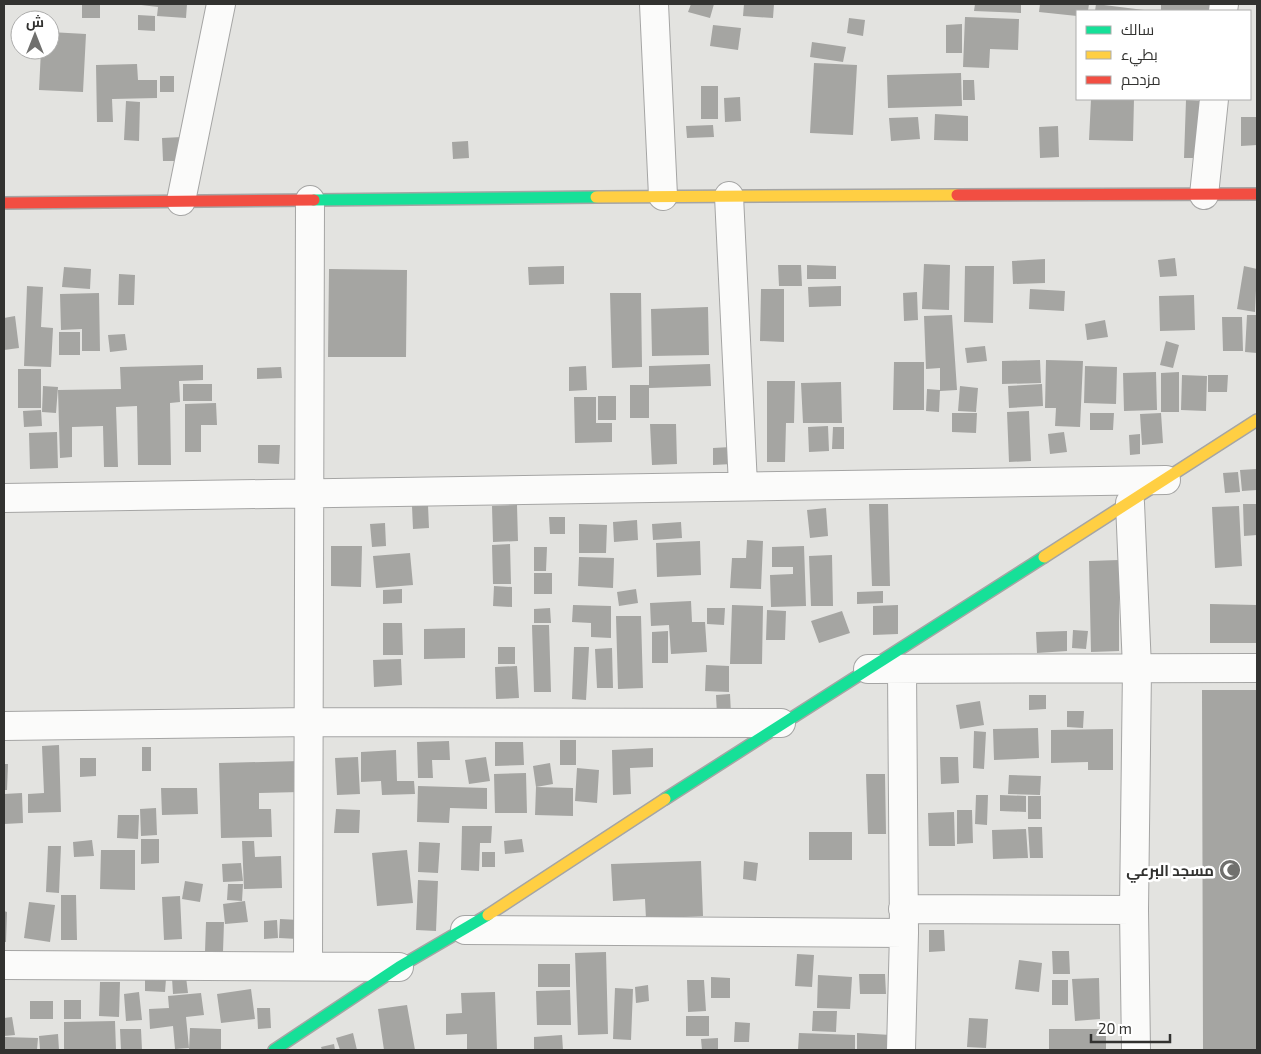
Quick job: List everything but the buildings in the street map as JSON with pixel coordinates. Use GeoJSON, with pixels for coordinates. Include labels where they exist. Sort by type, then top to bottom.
{"type":"FeatureCollection","features":[{"type":"Feature","properties":{"kind":"street"},"geometry":{"type":"LineString","coordinates":[[181,201],[221,4]]}},
{"type":"Feature","properties":{"kind":"street"},"geometry":{"type":"LineString","coordinates":[[654,4],[663,196]]}},
{"type":"Feature","properties":{"kind":"street"},"geometry":{"type":"LineString","coordinates":[[1204,195],[1214,100]]}},
{"type":"Feature","properties":{"kind":"street"},"geometry":{"type":"LineString","coordinates":[[4,203],[663,196],[1257,194]]}},
{"type":"Feature","properties":{"kind":"street"},"geometry":{"type":"LineString","coordinates":[[729,196],[742,485]]}},
{"type":"Feature","properties":{"kind":"street"},"geometry":{"type":"LineString","coordinates":[[308,966],[310,200]]}},
{"type":"Feature","properties":{"kind":"street"},"geometry":{"type":"LineString","coordinates":[[274,1050],[399,967],[466,930],[781,723],[1130,503],[1257,420]]}},
{"type":"Feature","properties":{"kind":"street"},"geometry":{"type":"LineString","coordinates":[[4,498],[310,495],[742,485],[1166,480]]}},
{"type":"Feature","properties":{"kind":"street"},"geometry":{"type":"LineString","coordinates":[[1130,503],[1137,668],[1134,910],[1136,1050]]}},
{"type":"Feature","properties":{"kind":"street"},"geometry":{"type":"LineString","coordinates":[[868,669],[1257,668]]}},
{"type":"Feature","properties":{"kind":"street"},"geometry":{"type":"LineString","coordinates":[[901,1050],[903,921],[902,670]]}},
{"type":"Feature","properties":{"kind":"street"},"geometry":{"type":"LineString","coordinates":[[4,726],[310,722],[781,723]]}},
{"type":"Feature","properties":{"kind":"street"},"geometry":{"type":"LineString","coordinates":[[466,930],[903,921],[1134,910]]}},
{"type":"Feature","properties":{"kind":"street"},"geometry":{"type":"LineString","coordinates":[[4,965],[399,967]]}},
{"type":"Feature","properties":{"kind":"traffic: fast"},"geometry":{"type":"LineString","coordinates":[[314,200],[596,197]]}},
{"type":"Feature","properties":{"kind":"traffic: fast"},"geometry":{"type":"LineString","coordinates":[[665,799],[1044,557]]}},
{"type":"Feature","properties":{"kind":"traffic: fast"},"geometry":{"type":"LineString","coordinates":[[274,1050],[399,967],[488,915]]}},
{"type":"Feature","properties":{"kind":"traffic: slow"},"geometry":{"type":"LineString","coordinates":[[596,197],[957,195]]}},
{"type":"Feature","properties":{"kind":"traffic: slow"},"geometry":{"type":"LineString","coordinates":[[1044,557],[1257,420]]}},
{"type":"Feature","properties":{"kind":"traffic: slow"},"geometry":{"type":"LineString","coordinates":[[488,915],[665,799]]}},
{"type":"Feature","properties":{"kind":"traffic: jam"},"geometry":{"type":"LineString","coordinates":[[957,195],[1257,194]]}},
{"type":"Feature","properties":{"kind":"traffic: jam"},"geometry":{"type":"LineString","coordinates":[[4,203],[314,200]]}},
{"type":"Feature","properties":{"kind":"place","name":"مسجد البرعي"},"geometry":{"type":"Point","coordinates":[1230,870]}}]}
